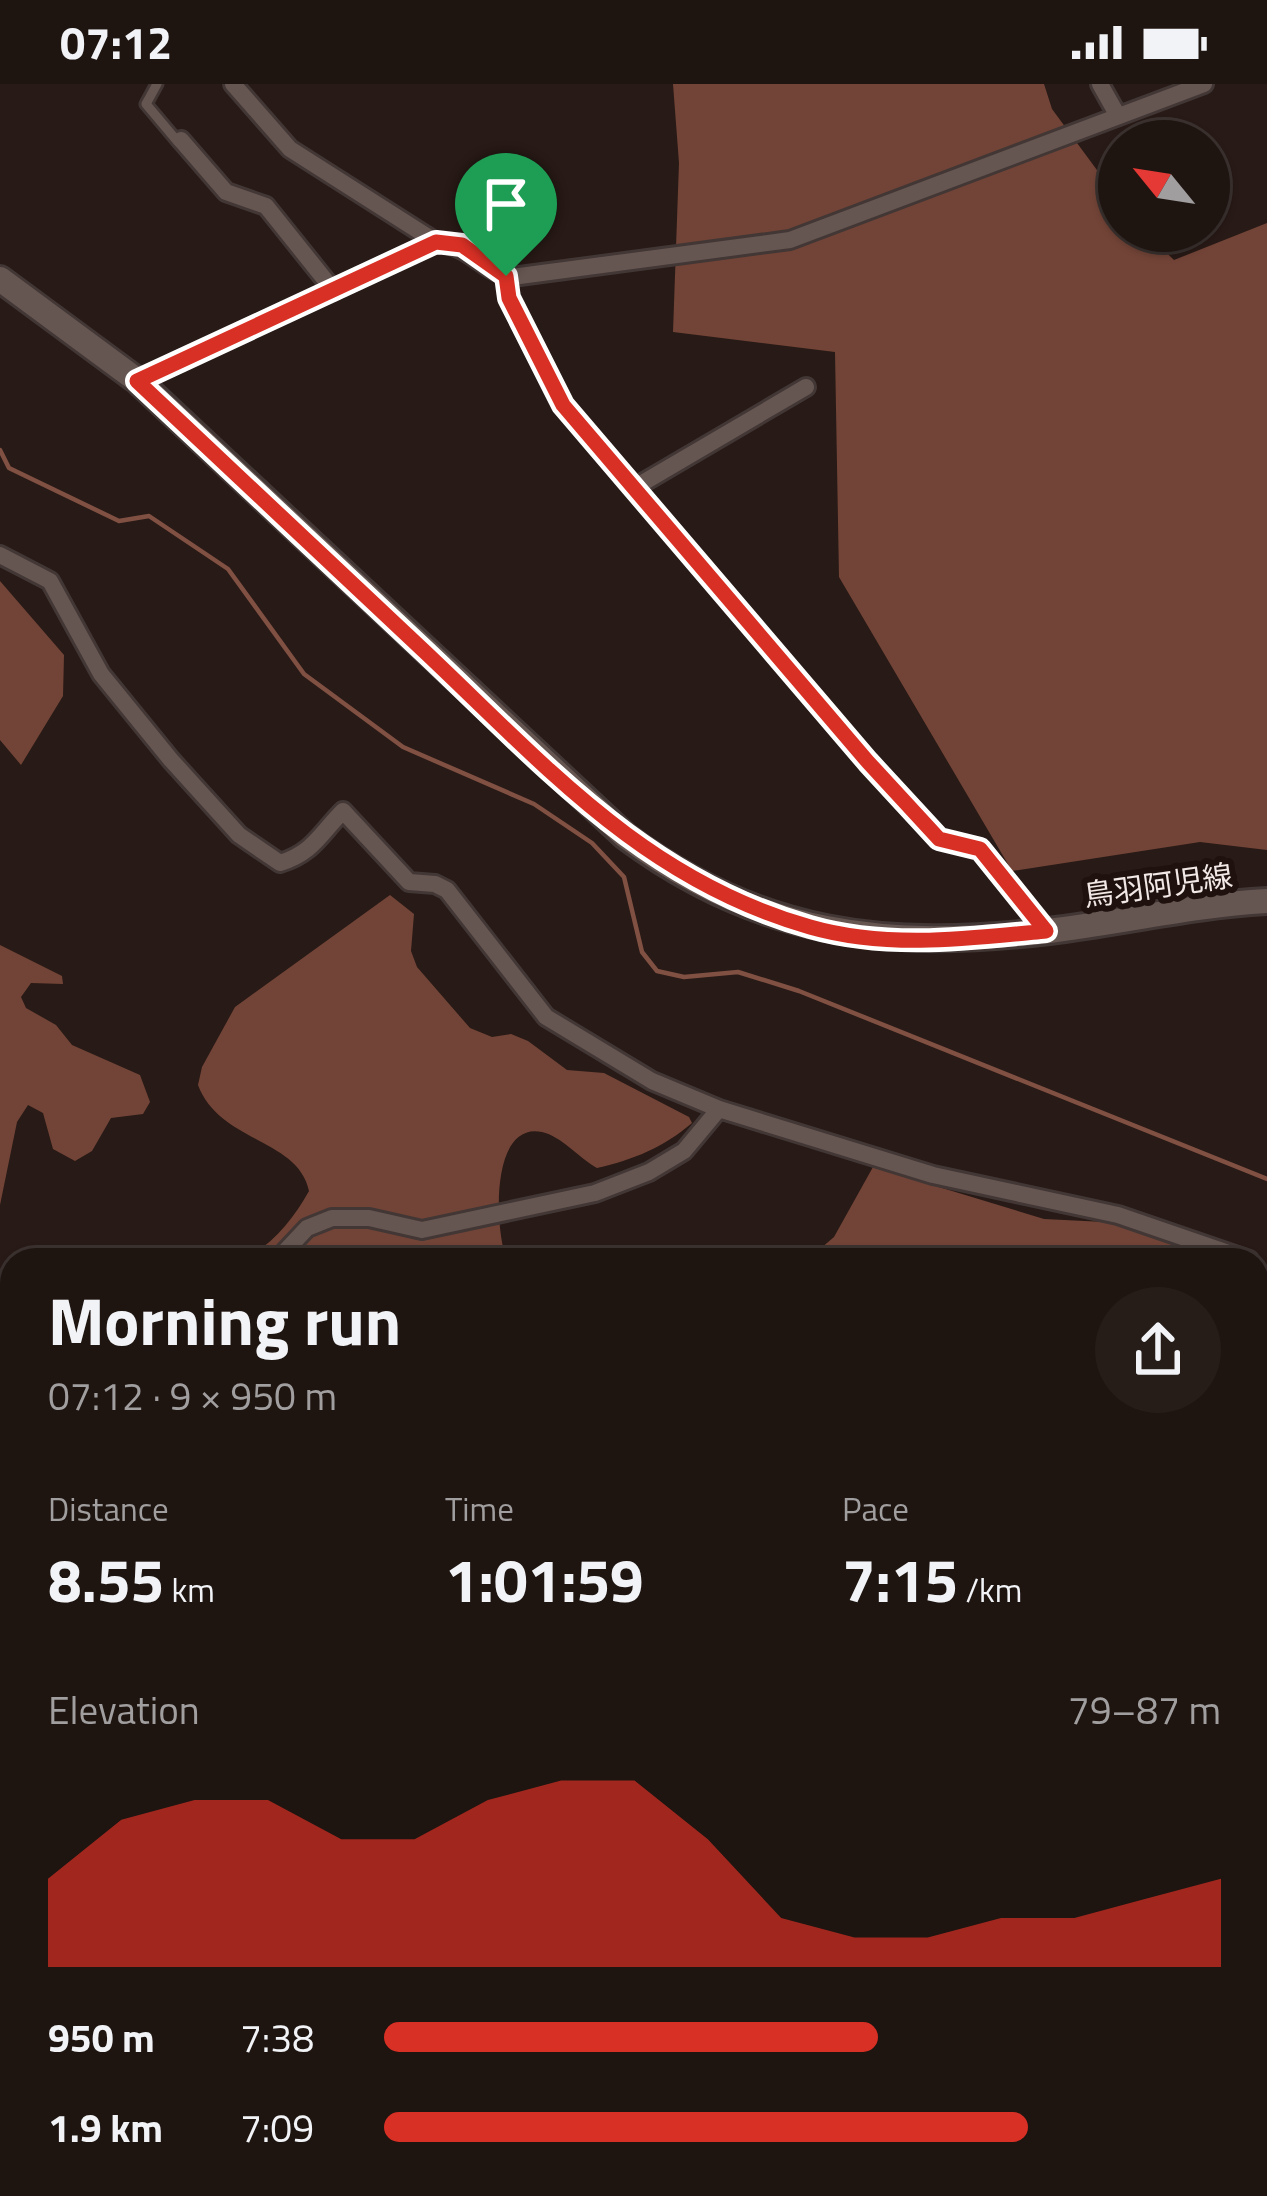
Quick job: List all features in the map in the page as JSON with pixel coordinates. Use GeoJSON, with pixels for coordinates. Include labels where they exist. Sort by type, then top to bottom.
{"type":"FeatureCollection","features":[{"type":"Feature","properties":{"kind":"main road","name":"鳥羽阿児線"},"geometry":{"type":"LineString","coordinates":[[0,279],[137,381],[520,742],[662,863],[752,908],[853,936],[954,940],[1267,901]]}},
{"type":"Feature","properties":{"kind":"street"},"geometry":{"type":"LineString","coordinates":[[233,84],[290,149],[436,242],[462,245],[506,276],[790,240],[1204,84]]}},
{"type":"Feature","properties":{"kind":"street"},"geometry":{"type":"LineString","coordinates":[[1100,84],[1118,116]]}},
{"type":"Feature","properties":{"kind":"street"},"geometry":{"type":"LineString","coordinates":[[182,140],[226,192],[266,206],[334,290]]}},
{"type":"Feature","properties":{"kind":"street"},"geometry":{"type":"LineString","coordinates":[[137,381],[436,242]]}},
{"type":"Feature","properties":{"kind":"street"},"geometry":{"type":"LineString","coordinates":[[506,276],[509,298],[556,394],[925,824],[939,839],[980,849],[1046,931]]}},
{"type":"Feature","properties":{"kind":"street"},"geometry":{"type":"LineString","coordinates":[[634,488],[806,387]]}},
{"type":"Feature","properties":{"kind":"street"},"geometry":{"type":"LineString","coordinates":[[0,555],[50,581],[101,674],[225,820],[265,856],[280,863],[302,856],[319,843],[343,811],[409,882],[435,884],[456,899],[546,1017],[652,1081],[719,1108],[933,1175],[1118,1215],[1215,1248]]}},
{"type":"Feature","properties":{"kind":"street"},"geometry":{"type":"LineString","coordinates":[[289,1248],[307,1228],[332,1218],[369,1218],[422,1230],[595,1193],[649,1172],[684,1151],[719,1108]]}},
{"type":"Feature","properties":{"kind":"lane"},"geometry":{"type":"LineString","coordinates":[[157,84],[146,104],[178,142],[182,140]]}},
{"type":"Feature","properties":{"kind":"shaded area"},"geometry":{"type":"Polygon","coordinates":[[[673,84],[1044,84],[1052,109],[1098,171],[1098,252],[1166,252],[1174,260],[1194,252],[1230,252],[1230,238],[1267,223],[1267,850],[1200,842],[1012,871],[839,577],[835,352],[673,332],[679,163],[673,84]]]}},
{"type":"Feature","properties":{"kind":"shaded area"},"geometry":{"type":"Polygon","coordinates":[[[0,581],[64,655],[63,696],[21,765],[0,740],[0,581]]]}},
{"type":"Feature","properties":{"kind":"shaded area"},"geometry":{"type":"Polygon","coordinates":[[[390,895],[414,914],[411,951],[417,967],[470,1028],[492,1037],[511,1034],[528,1041],[567,1070],[604,1073],[689,1117],[692,1123],[648,1152],[597,1168],[549,1134],[525,1133],[512,1143],[500,1181],[504,1248],[261,1248],[281,1231],[309,1191],[290,1160],[223,1119],[198,1085],[202,1067],[235,1007],[390,895]]]}},
{"type":"Feature","properties":{"kind":"shaded area"},"geometry":{"type":"Polygon","coordinates":[[[0,945],[62,976],[63,984],[31,983],[21,997],[26,1008],[56,1025],[72,1045],[140,1075],[150,1102],[143,1114],[111,1118],[92,1151],[75,1161],[53,1149],[43,1113],[28,1105],[17,1122],[0,1205],[0,945]]]}},
{"type":"Feature","properties":{"kind":"shaded area"},"geometry":{"type":"Polygon","coordinates":[[[873,1167],[1044,1219],[1125,1223],[1193,1248],[821,1248],[834,1237],[873,1167]]]}},
{"type":"Feature","properties":{"kind":"waterway"},"geometry":{"type":"LineString","coordinates":[[0,450],[9,468],[119,521],[149,516],[228,569],[304,674],[403,747],[534,804],[592,843],[624,877],[642,952],[657,971],[684,977],[738,972],[799,991],[1267,1179]]}},
{"type":"Feature","properties":{"kind":"route"},"geometry":{"type":"LineString","coordinates":[[436,242],[462,245],[506,276],[509,298],[563,405],[868,762],[939,839],[980,849],[1046,931],[954,940],[853,936],[752,908],[662,863],[520,742],[137,381],[436,242]]}}]}
